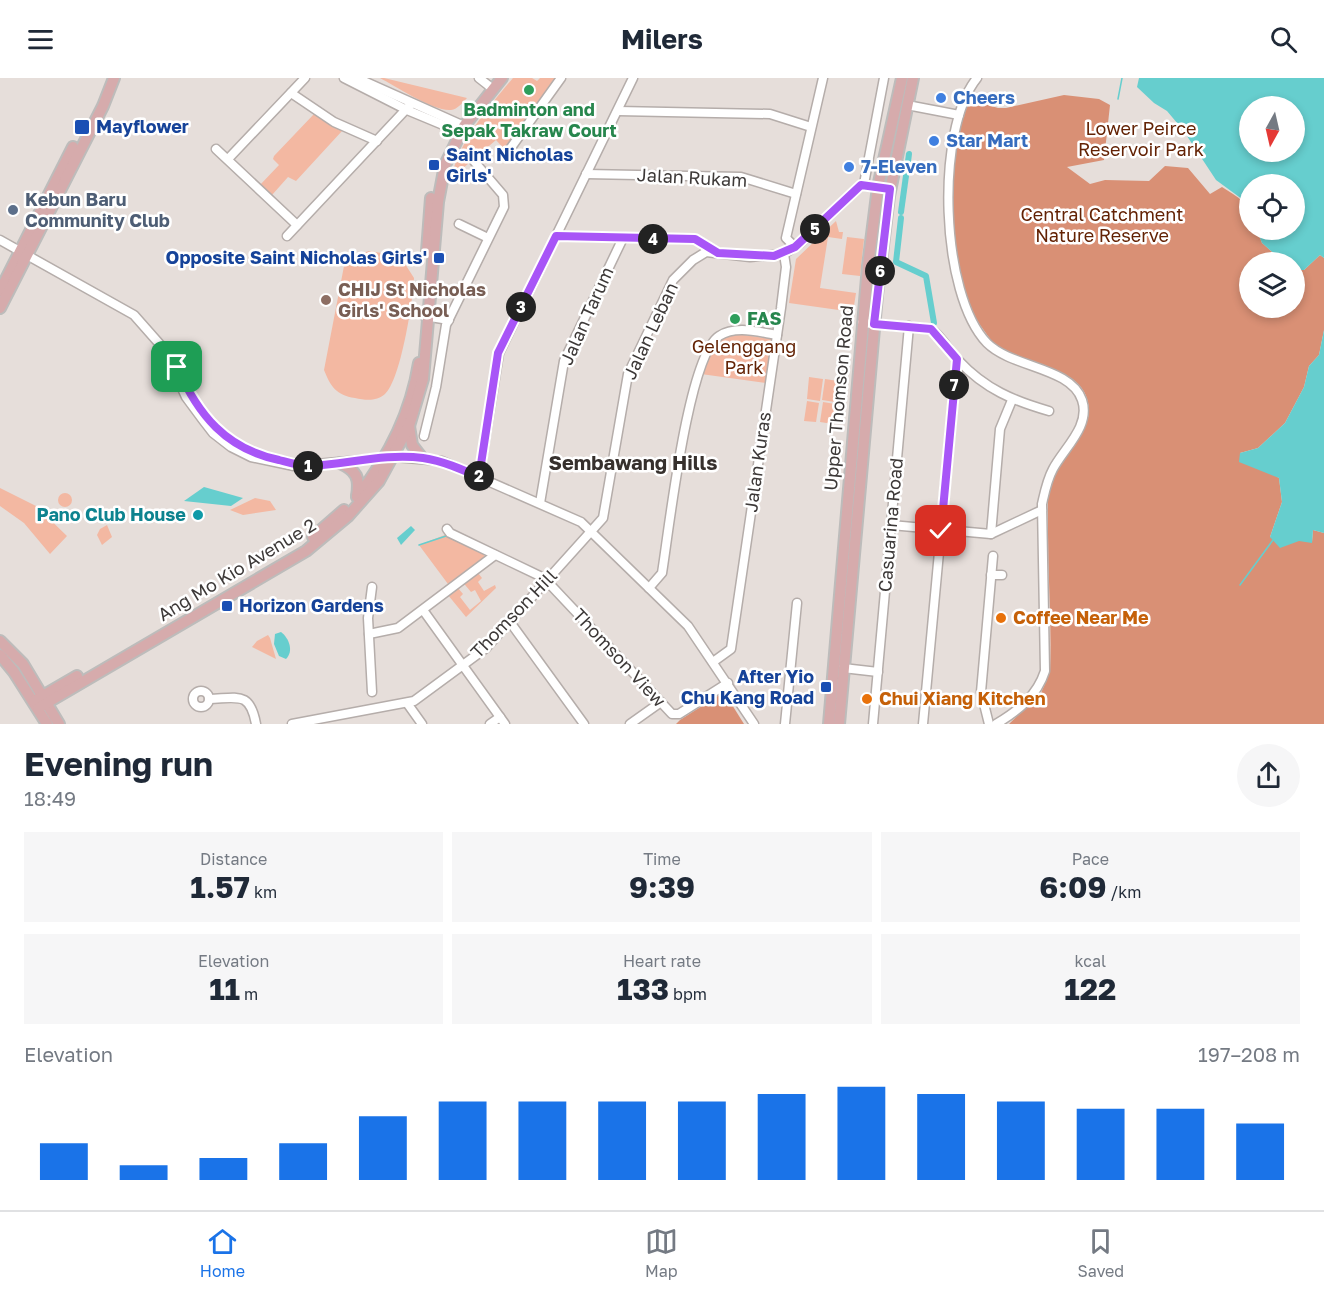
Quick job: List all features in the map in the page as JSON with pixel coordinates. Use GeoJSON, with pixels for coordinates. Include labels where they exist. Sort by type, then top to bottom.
{"type":"FeatureCollection","features":[{"type":"Feature","properties":{"kind":"main road"},"geometry":{"type":"LineString","coordinates":[[0,308],[24,251],[107,78]]}},
{"type":"Feature","properties":{"kind":"main road"},"geometry":{"type":"LineString","coordinates":[[0,291],[103,106],[114,78]]}},
{"type":"Feature","properties":{"kind":"main road","name":"Ang Mo Kio Avenue 2"},"geometry":{"type":"LineString","coordinates":[[40,702],[319,542],[364,499],[409,426],[423,379],[440,189],[445,165],[459,128],[488,82],[502,78]]}},
{"type":"Feature","properties":{"kind":"main road","name":"Upper Thomson Road"},"geometry":{"type":"LineString","coordinates":[[829,724],[843,609],[879,183],[902,78]]}},
{"type":"Feature","properties":{"kind":"main road","name":"Upper Thomson Road"},"geometry":{"type":"LineString","coordinates":[[868,323],[890,189],[913,78]]}},
{"type":"Feature","properties":{"kind":"main road","name":"Ang Mo Kio Avenue 2"},"geometry":{"type":"LineString","coordinates":[[137,646],[297,549],[330,523],[357,496],[390,457],[418,370],[427,317]]}},
{"type":"Feature","properties":{"kind":"main road"},"geometry":{"type":"LineString","coordinates":[[409,426],[412,445],[422,458]]}},
{"type":"Feature","properties":{"kind":"main road"},"geometry":{"type":"LineString","coordinates":[[340,463],[356,473],[359,482],[357,496]]}},
{"type":"Feature","properties":{"kind":"main road","name":"Upper Thomson Road"},"geometry":{"type":"LineString","coordinates":[[839,724],[843,668],[843,609]]}},
{"type":"Feature","properties":{"kind":"main road"},"geometry":{"type":"LineString","coordinates":[[0,641],[23,664],[47,724]]}},
{"type":"Feature","properties":{"kind":"main road"},"geometry":{"type":"LineString","coordinates":[[0,655],[59,724]]}},
{"type":"Feature","properties":{"kind":"street"},"geometry":{"type":"LineString","coordinates":[[228,159],[305,78]]}},
{"type":"Feature","properties":{"kind":"street"},"geometry":{"type":"LineString","coordinates":[[344,78],[459,128]]}},
{"type":"Feature","properties":{"kind":"street"},"geometry":{"type":"LineString","coordinates":[[357,78],[409,107]]}},
{"type":"Feature","properties":{"kind":"street"},"geometry":{"type":"LineString","coordinates":[[510,150],[561,78]]}},
{"type":"Feature","properties":{"kind":"street"},"geometry":{"type":"LineString","coordinates":[[479,477],[498,353],[633,78]]}},
{"type":"Feature","properties":{"kind":"street"},"geometry":{"type":"LineString","coordinates":[[795,247],[786,238],[823,78]]}},
{"type":"Feature","properties":{"kind":"street"},"geometry":{"type":"LineString","coordinates":[[884,78],[865,182],[879,183],[890,189]]}},
{"type":"Feature","properties":{"kind":"street"},"geometry":{"type":"LineString","coordinates":[[975,81],[959,115],[951,163],[950,229],[954,272],[969,317],[981,335],[1004,357],[1062,378],[1073,386],[1082,400],[1082,421],[1046,483],[1042,510],[1045,671],[1042,681],[1027,702],[996,724]]}},
{"type":"Feature","properties":{"kind":"street"},"geometry":{"type":"LineString","coordinates":[[291,93],[334,122],[377,141]]}},
{"type":"Feature","properties":{"kind":"street"},"geometry":{"type":"LineString","coordinates":[[907,105],[959,115]]}},
{"type":"Feature","properties":{"kind":"street"},"geometry":{"type":"LineString","coordinates":[[287,236],[409,107]]}},
{"type":"Feature","properties":{"kind":"street"},"geometry":{"type":"LineString","coordinates":[[618,111],[770,114],[811,127]]}},
{"type":"Feature","properties":{"kind":"street"},"geometry":{"type":"LineString","coordinates":[[216,149],[297,225]]}},
{"type":"Feature","properties":{"kind":"street"},"geometry":{"type":"LineString","coordinates":[[424,436],[436,387],[444,333],[506,201],[473,160]]}},
{"type":"Feature","properties":{"kind":"street","name":"Jalan Rukam"},"geometry":{"type":"LineString","coordinates":[[586,174],[741,177],[796,194]]}},
{"type":"Feature","properties":{"kind":"street","name":"Jalan Leban"},"geometry":{"type":"LineString","coordinates":[[590,531],[605,515],[628,374],[673,280],[693,260],[706,252],[750,257],[784,254],[795,247],[865,182]]}},
{"type":"Feature","properties":{"kind":"street"},"geometry":{"type":"LineString","coordinates":[[459,224],[488,238]]}},
{"type":"Feature","properties":{"kind":"street"},"geometry":{"type":"LineString","coordinates":[[556,236],[695,239],[718,253]]}},
{"type":"Feature","properties":{"kind":"street","name":"Jalan Tarum"},"geometry":{"type":"LineString","coordinates":[[540,503],[564,361],[622,238]]}},
{"type":"Feature","properties":{"kind":"street"},"geometry":{"type":"LineString","coordinates":[[4,242],[136,312],[153,327],[168,347],[191,397],[216,430],[233,444],[253,453],[297,466],[390,457],[442,461],[571,516],[590,531],[688,626],[754,724]]}},
{"type":"Feature","properties":{"kind":"street","name":"Jalan Kuras"},"geometry":{"type":"LineString","coordinates":[[713,662],[730,649],[732,642],[777,335],[786,267],[784,254]]}},
{"type":"Feature","properties":{"kind":"street"},"geometry":{"type":"LineString","coordinates":[[427,317],[449,320]]}},
{"type":"Feature","properties":{"kind":"street"},"geometry":{"type":"LineString","coordinates":[[868,323],[931,329],[979,380],[1012,400],[1049,411]]}},
{"type":"Feature","properties":{"kind":"street","name":"Casuarina Road"},"geometry":{"type":"LineString","coordinates":[[873,724],[909,326]]}},
{"type":"Feature","properties":{"kind":"street"},"geometry":{"type":"LineString","coordinates":[[648,588],[662,573],[691,400],[713,340],[731,329],[777,335]]}},
{"type":"Feature","properties":{"kind":"street"},"geometry":{"type":"LineString","coordinates":[[923,724],[957,359]]}},
{"type":"Feature","properties":{"kind":"street"},"geometry":{"type":"LineString","coordinates":[[992,534],[1000,429],[1012,400]]}},
{"type":"Feature","properties":{"kind":"street"},"geometry":{"type":"LineString","coordinates":[[891,525],[992,534],[1042,510]]}},
{"type":"Feature","properties":{"kind":"street","name":"Thomson View"},"geometry":{"type":"LineString","coordinates":[[447,529],[450,533],[536,573],[547,581],[672,714],[679,714],[728,684]]}},
{"type":"Feature","properties":{"kind":"street","name":"Thomson Hill"},"geometry":{"type":"LineString","coordinates":[[292,724],[407,703],[486,648],[590,531]]}},
{"type":"Feature","properties":{"kind":"street"},"geometry":{"type":"LineString","coordinates":[[369,634],[398,627],[495,555]]}},
{"type":"Feature","properties":{"kind":"street"},"geometry":{"type":"LineString","coordinates":[[989,724],[981,692],[993,556]]}},
{"type":"Feature","properties":{"kind":"street"},"geometry":{"type":"LineString","coordinates":[[991,574],[1002,575]]}},
{"type":"Feature","properties":{"kind":"street"},"geometry":{"type":"LineString","coordinates":[[372,587],[369,634],[372,692]]}},
{"type":"Feature","properties":{"kind":"street"},"geometry":{"type":"LineString","coordinates":[[785,724],[797,603]]}},
{"type":"Feature","properties":{"kind":"street"},"geometry":{"type":"LineString","coordinates":[[423,610],[502,721],[490,724]]}},
{"type":"Feature","properties":{"kind":"street"},"geometry":{"type":"LineString","coordinates":[[510,622],[584,724]]}},
{"type":"Feature","properties":{"kind":"street"},"geometry":{"type":"LineString","coordinates":[[843,668],[878,672]]}},
{"type":"Feature","properties":{"kind":"street"},"geometry":{"type":"LineString","coordinates":[[209,699],[241,698],[249,701],[253,706],[256,724]]}},
{"type":"Feature","properties":{"kind":"street"},"geometry":{"type":"LineString","coordinates":[[630,724],[662,702]]}},
{"type":"Feature","properties":{"kind":"street"},"geometry":{"type":"LineString","coordinates":[[407,703],[422,724]]}},
{"type":"Feature","properties":{"kind":"green space"},"geometry":{"type":"Polygon","coordinates":[[[380,78],[467,98],[460,106],[444,110],[425,103],[380,78]]]}},
{"type":"Feature","properties":{"kind":"green space"},"geometry":{"type":"Polygon","coordinates":[[[513,78],[532,78],[537,81],[540,78],[558,78],[506,151],[496,140],[455,175],[452,174],[470,135],[513,78]]]}},
{"type":"Feature","properties":{"kind":"green space","name":"Central Catchment Nature Reserve"},"geometry":{"type":"Polygon","coordinates":[[[1064,95],[1099,99],[1110,105],[1104,160],[1067,167],[1090,184],[1105,180],[1149,181],[1165,166],[1188,168],[1210,194],[1222,187],[1239,198],[1239,240],[1261,240],[1272,252],[1239,252],[1239,318],[1305,318],[1305,269],[1320,255],[1324,258],[1324,330],[1319,355],[1309,366],[1304,387],[1285,423],[1258,448],[1240,453],[1279,478],[1282,502],[1270,537],[1312,542],[1313,530],[1324,533],[1324,724],[1009,724],[1041,693],[1050,672],[1049,490],[1057,466],[1084,429],[1089,408],[1086,396],[1072,379],[1048,367],[1010,354],[1000,349],[992,341],[980,325],[967,300],[959,273],[954,244],[952,184],[955,154],[966,98],[998,108],[1064,95]]]}},
{"type":"Feature","properties":{"kind":"green space"},"geometry":{"type":"Polygon","coordinates":[[[314,114],[342,131],[296,181],[288,177],[272,195],[260,185],[279,165],[273,159],[274,156],[314,114]]]}},
{"type":"Feature","properties":{"kind":"green space"},"geometry":{"type":"Polygon","coordinates":[[[836,221],[839,232],[843,232],[842,239],[828,237],[820,288],[856,293],[853,312],[789,303],[796,259],[836,221]]]}},
{"type":"Feature","properties":{"kind":"green space"},"geometry":{"type":"Polygon","coordinates":[[[847,237],[864,239],[860,276],[842,274],[847,237]]]}},
{"type":"Feature","properties":{"kind":"green space"},"geometry":{"type":"Polygon","coordinates":[[[369,251],[400,256],[414,278],[409,321],[396,373],[385,394],[370,400],[348,397],[339,392],[332,386],[324,370],[344,266],[354,256],[369,251]]]}},
{"type":"Feature","properties":{"kind":"green space","name":"Gelenggang Park"},"geometry":{"type":"Polygon","coordinates":[[[738,334],[771,339],[766,383],[701,374],[718,343],[738,334]]]}},
{"type":"Feature","properties":{"kind":"green space"},"geometry":{"type":"Polygon","coordinates":[[[809,377],[823,379],[820,401],[807,399],[809,377]]]}},
{"type":"Feature","properties":{"kind":"green space"},"geometry":{"type":"Polygon","coordinates":[[[825,379],[838,381],[835,402],[822,400],[825,379]]]}},
{"type":"Feature","properties":{"kind":"green space"},"geometry":{"type":"Polygon","coordinates":[[[807,401],[819,403],[816,422],[804,421],[807,401]]]}},
{"type":"Feature","properties":{"kind":"green space"},"geometry":{"type":"Polygon","coordinates":[[[823,402],[835,404],[833,424],[820,422],[823,402]]]}},
{"type":"Feature","properties":{"kind":"green space"},"geometry":{"type":"Polygon","coordinates":[[[0,488],[36,506],[67,536],[50,554],[24,523],[0,506],[0,488]]]}},
{"type":"Feature","properties":{"kind":"green space"},"geometry":{"type":"Polygon","coordinates":[[[62,493],[68,493],[72,500],[68,507],[62,507],[58,503],[58,497],[62,493]]]}},
{"type":"Feature","properties":{"kind":"green space"},"geometry":{"type":"Polygon","coordinates":[[[255,498],[270,501],[276,510],[243,515],[230,510],[255,498]]]}},
{"type":"Feature","properties":{"kind":"green space"},"geometry":{"type":"Polygon","coordinates":[[[107,525],[112,537],[102,545],[97,535],[100,529],[107,525]]]}},
{"type":"Feature","properties":{"kind":"green space"},"geometry":{"type":"Polygon","coordinates":[[[450,533],[483,549],[485,559],[434,599],[430,598],[448,584],[419,545],[450,533]]]}},
{"type":"Feature","properties":{"kind":"green space"},"geometry":{"type":"Polygon","coordinates":[[[478,573],[482,578],[478,582],[484,591],[495,585],[496,588],[466,617],[448,595],[458,588],[463,594],[460,597],[470,610],[481,601],[475,590],[471,592],[461,580],[470,579],[478,573]]]}},
{"type":"Feature","properties":{"kind":"green space"},"geometry":{"type":"Polygon","coordinates":[[[268,635],[270,638],[276,659],[252,647],[268,635]]]}},
{"type":"Feature","properties":{"kind":"green space"},"geometry":{"type":"Polygon","coordinates":[[[724,692],[744,724],[676,724],[680,720],[724,692]]]}},
{"type":"Feature","properties":{"kind":"water"},"geometry":{"type":"Polygon","coordinates":[[[1139,78],[1324,78],[1324,258],[1320,255],[1305,269],[1305,252],[1272,252],[1261,240],[1305,240],[1305,174],[1239,174],[1239,197],[1216,180],[1183,130],[1167,111],[1154,103],[1137,87],[1139,78]]]}},
{"type":"Feature","properties":{"kind":"water"},"geometry":{"type":"Polygon","coordinates":[[[1324,330],[1324,533],[1313,530],[1312,543],[1299,541],[1280,548],[1270,537],[1282,502],[1279,478],[1239,462],[1240,453],[1258,448],[1285,423],[1304,387],[1309,366],[1319,355],[1324,330]]]}},
{"type":"Feature","properties":{"kind":"water"},"geometry":{"type":"Polygon","coordinates":[[[204,487],[243,498],[231,506],[184,501],[204,487]]]}},
{"type":"Feature","properties":{"kind":"water"},"geometry":{"type":"Polygon","coordinates":[[[411,526],[415,530],[401,545],[397,538],[411,526]]]}},
{"type":"Feature","properties":{"kind":"water"},"geometry":{"type":"Polygon","coordinates":[[[281,632],[290,645],[290,652],[286,659],[279,656],[274,644],[275,634],[281,632]]]}},
{"type":"Feature","properties":{"kind":"waterway"},"geometry":{"type":"LineString","coordinates":[[1118,99],[1122,78]]}},
{"type":"Feature","properties":{"kind":"waterway"},"geometry":{"type":"LineString","coordinates":[[901,212],[909,154]]}},
{"type":"Feature","properties":{"kind":"waterway"},"geometry":{"type":"LineString","coordinates":[[901,218],[896,262],[926,276],[934,323]]}},
{"type":"Feature","properties":{"kind":"waterway"},"geometry":{"type":"LineString","coordinates":[[419,545],[446,536],[462,543]]}},
{"type":"Feature","properties":{"kind":"waterway"},"geometry":{"type":"LineString","coordinates":[[1240,585],[1273,540]]}},
{"type":"Feature","properties":{"kind":"place","name":"Badminton and Sepak Takraw Court"},"geometry":{"type":"Point","coordinates":[529,90]}},
{"type":"Feature","properties":{"kind":"place","name":"Cheers"},"geometry":{"type":"Point","coordinates":[941,98]}},
{"type":"Feature","properties":{"kind":"place","name":"Mayflower"},"geometry":{"type":"Point","coordinates":[82,127]}},
{"type":"Feature","properties":{"kind":"place","name":"Star Mart"},"geometry":{"type":"Point","coordinates":[934,141]}},
{"type":"Feature","properties":{"kind":"place","name":"Saint Nicholas Girls'"},"geometry":{"type":"Point","coordinates":[434,165]}},
{"type":"Feature","properties":{"kind":"place","name":"7-Eleven"},"geometry":{"type":"Point","coordinates":[849,167]}},
{"type":"Feature","properties":{"kind":"place","name":"Kebun Baru Community Club"},"geometry":{"type":"Point","coordinates":[13,210]}},
{"type":"Feature","properties":{"kind":"place","name":"Opposite Saint Nicholas Girls'"},"geometry":{"type":"Point","coordinates":[439,258]}},
{"type":"Feature","properties":{"kind":"place","name":"CHIJ St Nicholas Girls' School"},"geometry":{"type":"Point","coordinates":[326,300]}},
{"type":"Feature","properties":{"kind":"place","name":"FAS"},"geometry":{"type":"Point","coordinates":[735,319]}},
{"type":"Feature","properties":{"kind":"place","name":"Pano Club House"},"geometry":{"type":"Point","coordinates":[198,515]}},
{"type":"Feature","properties":{"kind":"place","name":"Horizon Gardens"},"geometry":{"type":"Point","coordinates":[227,606]}},
{"type":"Feature","properties":{"kind":"place","name":"Coffee Near Me"},"geometry":{"type":"Point","coordinates":[1001,618]}},
{"type":"Feature","properties":{"kind":"place","name":"After Yio Chu Kang Road"},"geometry":{"type":"Point","coordinates":[826,687]}},
{"type":"Feature","properties":{"kind":"place","name":"Chui Xiang Kitchen"},"geometry":{"type":"Point","coordinates":[867,699]}},
{"type":"Feature","properties":{"kind":"district","name":"Sembawang Hills"},"geometry":{"type":"Point","coordinates":[633,463]}},
{"type":"Feature","properties":{"kind":"route"},"geometry":{"type":"LineString","coordinates":[[177,367],[191,397],[216,430],[233,444],[253,453],[295,463],[297,466],[378,458],[422,458],[442,461],[479,477],[498,353],[556,236],[695,239],[718,253],[750,257],[774,256],[784,254],[795,247],[861,185],[890,189],[874,324],[931,329],[957,359],[941,531]]}},
{"type":"Feature","properties":{"kind":"park label","name":"Lower Peirce Reservoir Park"},"geometry":{"type":"Point","coordinates":[1141,139]}}]}
